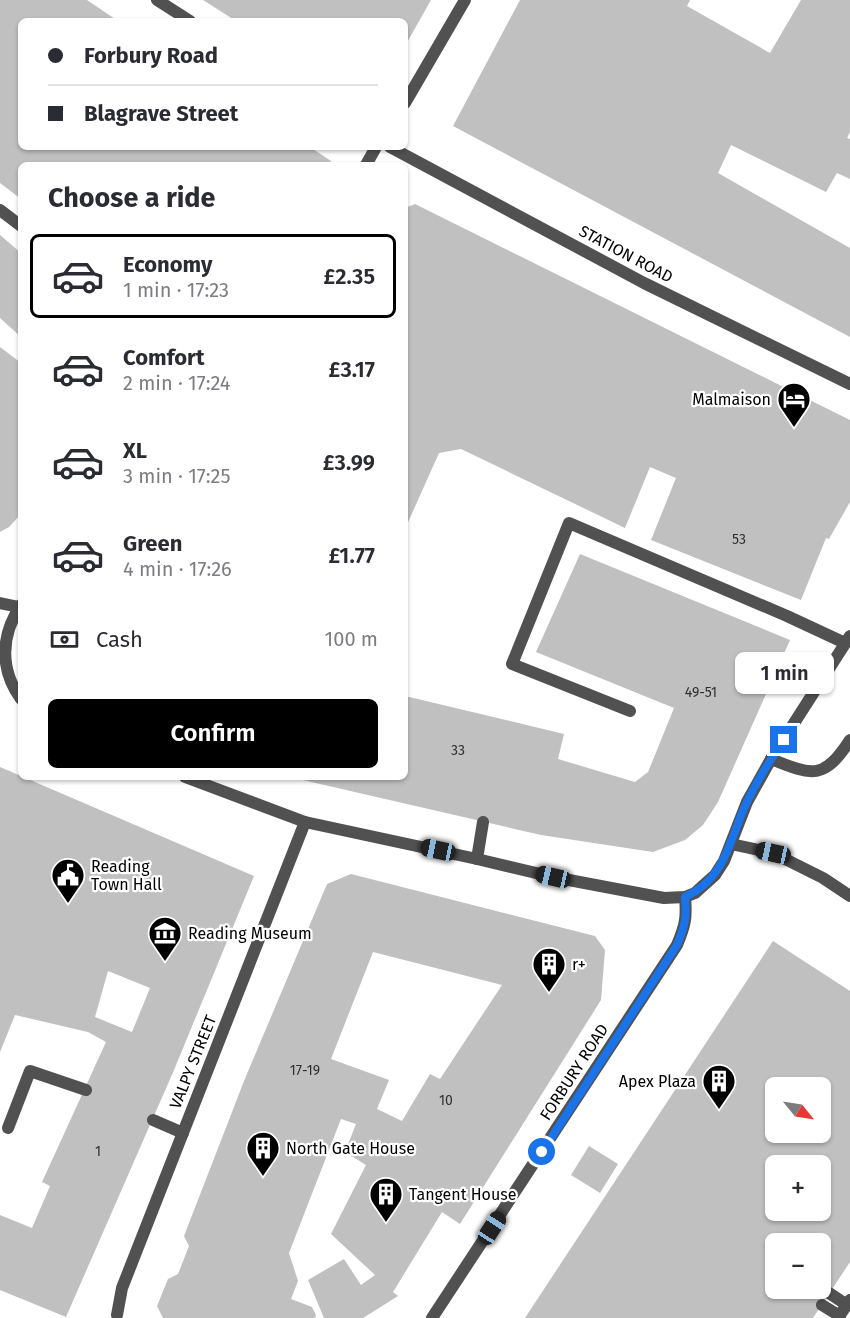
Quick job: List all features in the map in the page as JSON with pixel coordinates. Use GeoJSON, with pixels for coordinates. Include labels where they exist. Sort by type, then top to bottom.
{"type":"FeatureCollection","features":[{"type":"Feature","properties":{"kind":"street"},"geometry":{"type":"LineString","coordinates":[[157,0],[185,18]]}},
{"type":"Feature","properties":{"kind":"street"},"geometry":{"type":"LineString","coordinates":[[408,98],[465,0]]}},
{"type":"Feature","properties":{"kind":"street","name":"STATION ROAD"},"geometry":{"type":"LineString","coordinates":[[396,150],[644,283],[850,384]]}},
{"type":"Feature","properties":{"kind":"street"},"geometry":{"type":"LineString","coordinates":[[0,210],[18,224]]}},
{"type":"Feature","properties":{"kind":"street"},"geometry":{"type":"LineString","coordinates":[[193,780],[305,822],[553,877],[664,898],[685,897],[695,892],[715,875],[731,844],[747,802],[771,759],[848,640],[568,523],[512,664],[630,711]]}},
{"type":"Feature","properties":{"kind":"street"},"geometry":{"type":"LineString","coordinates":[[0,603],[18,606]]}},
{"type":"Feature","properties":{"kind":"street"},"geometry":{"type":"LineString","coordinates":[[18,609],[7,626],[0,647],[2,670],[10,689],[18,696]]}},
{"type":"Feature","properties":{"kind":"street"},"geometry":{"type":"LineString","coordinates":[[771,759],[803,771],[820,770],[830,766],[850,740]]}},
{"type":"Feature","properties":{"kind":"street","name":"VALPY STREET"},"geometry":{"type":"LineString","coordinates":[[116,1317],[122,1288],[305,822]]}},
{"type":"Feature","properties":{"kind":"street"},"geometry":{"type":"LineString","coordinates":[[477,859],[483,822]]}},
{"type":"Feature","properties":{"kind":"street"},"geometry":{"type":"LineString","coordinates":[[731,844],[773,853],[823,878],[850,896]]}},
{"type":"Feature","properties":{"kind":"street","name":"FORBURY ROAD"},"geometry":{"type":"LineString","coordinates":[[432,1318],[677,945],[687,915],[685,897]]}},
{"type":"Feature","properties":{"kind":"street"},"geometry":{"type":"LineString","coordinates":[[8,1128],[30,1071],[86,1090]]}},
{"type":"Feature","properties":{"kind":"street"},"geometry":{"type":"LineString","coordinates":[[153,1120],[183,1133]]}},
{"type":"Feature","properties":{"kind":"street"},"geometry":{"type":"LineString","coordinates":[[822,1305],[839,1317],[848,1302],[831,1294]]}},
{"type":"Feature","properties":{"kind":"building"},"geometry":{"type":"Polygon","coordinates":[[[0,0],[87,0],[114,18],[18,18],[18,150],[314,150],[331,161],[18,162],[18,197],[0,183],[0,0]]]}},
{"type":"Feature","properties":{"kind":"building"},"geometry":{"type":"Polygon","coordinates":[[[203,0],[431,0],[408,41],[408,18],[231,18],[203,0]]]}},
{"type":"Feature","properties":{"kind":"building"},"geometry":{"type":"Polygon","coordinates":[[[520,0],[690,0],[687,6],[770,53],[801,0],[850,0],[850,132],[847,138],[850,139],[850,179],[837,173],[826,192],[731,145],[718,173],[850,248],[850,337],[453,126],[520,0]]]}},
{"type":"Feature","properties":{"kind":"building"},"geometry":{"type":"Polygon","coordinates":[[[415,204],[850,420],[850,502],[829,539],[826,538],[801,600],[651,540],[676,478],[650,467],[625,528],[461,449],[439,453],[408,522],[408,207],[415,204]]]}},
{"type":"Feature","properties":{"kind":"building"},"geometry":{"type":"Polygon","coordinates":[[[0,235],[18,250],[18,334],[0,318],[0,235]]]}},
{"type":"Feature","properties":{"kind":"building"},"geometry":{"type":"Polygon","coordinates":[[[0,347],[18,361],[18,517],[9,527],[0,532],[0,347]]]}},
{"type":"Feature","properties":{"kind":"building"},"geometry":{"type":"Polygon","coordinates":[[[580,554],[790,640],[718,802],[703,825],[685,840],[653,852],[541,835],[303,780],[408,780],[408,697],[564,734],[558,759],[635,782],[648,772],[674,708],[536,652],[580,554]]]}},
{"type":"Feature","properties":{"kind":"building"},"geometry":{"type":"Polygon","coordinates":[[[0,767],[18,775],[18,780],[30,780],[254,876],[174,1070],[66,1317],[0,1290],[0,1215],[32,1228],[50,1186],[42,1182],[106,1042],[88,1032],[15,1015],[0,1052],[0,767]],[[108,971],[95,1017],[132,1032],[150,988],[108,971]]]}},
{"type":"Feature","properties":{"kind":"building"},"geometry":{"type":"Polygon","coordinates":[[[351,874],[595,936],[605,950],[601,1000],[460,1224],[442,1212],[393,1292],[398,1296],[363,1318],[324,1318],[308,1280],[344,1259],[361,1285],[375,1275],[331,1234],[366,1165],[345,1152],[356,1124],[341,1119],[289,1253],[298,1281],[291,1299],[312,1307],[315,1318],[163,1318],[157,1306],[168,1279],[178,1274],[189,1246],[184,1236],[244,1081],[327,884],[351,874]],[[373,952],[331,1059],[389,1080],[377,1109],[402,1121],[430,1074],[440,1079],[502,985],[373,952]]]}},
{"type":"Feature","properties":{"kind":"building","name":"Apex Plaza"},"geometry":{"type":"Polygon","coordinates":[[[773,941],[850,991],[850,1262],[831,1291],[831,1233],[765,1233],[765,1299],[826,1299],[813,1318],[525,1318],[773,941]]]}},
{"type":"Feature","properties":{"kind":"building"},"geometry":{"type":"Polygon","coordinates":[[[589,1146],[618,1164],[600,1193],[571,1175],[589,1146]]]}},
{"type":"Feature","properties":{"kind":"place","name":"Malmaison"},"geometry":{"type":"Point","coordinates":[794,428]}},
{"type":"Feature","properties":{"kind":"place","name":"Reading Town Hall"},"geometry":{"type":"Point","coordinates":[68,904]}},
{"type":"Feature","properties":{"kind":"place","name":"Reading Museum"},"geometry":{"type":"Point","coordinates":[165,962]}},
{"type":"Feature","properties":{"kind":"place","name":"r+"},"geometry":{"type":"Point","coordinates":[549,993]}},
{"type":"Feature","properties":{"kind":"place","name":"Apex Plaza"},"geometry":{"type":"Point","coordinates":[719,1110]}},
{"type":"Feature","properties":{"kind":"place","name":"North Gate House"},"geometry":{"type":"Point","coordinates":[263,1177]}},
{"type":"Feature","properties":{"kind":"place","name":"Tangent House"},"geometry":{"type":"Point","coordinates":[386,1223]}},
{"type":"Feature","properties":{"kind":"route"},"geometry":{"type":"LineString","coordinates":[[542,1152],[677,945],[687,915],[685,897],[695,892],[715,875],[724,861],[747,802],[784,740]]}}]}
